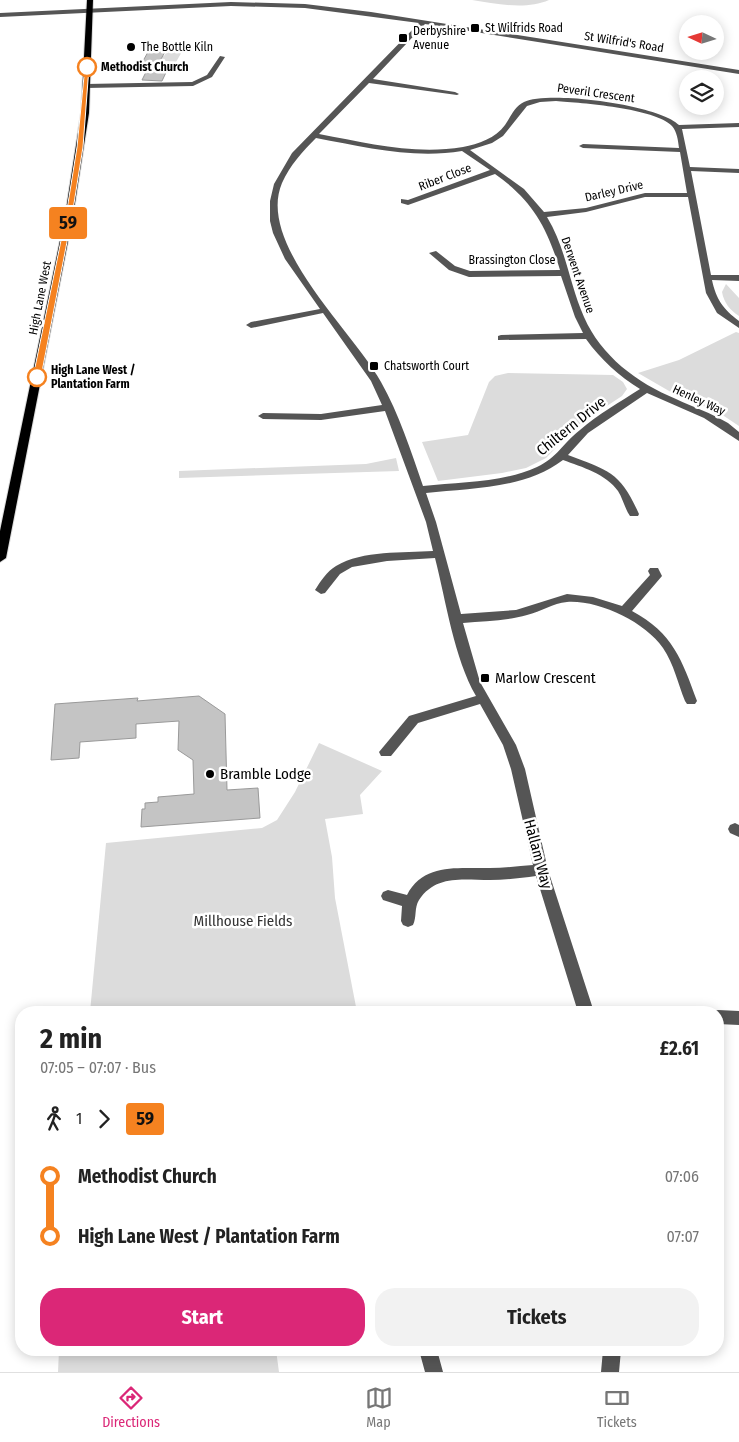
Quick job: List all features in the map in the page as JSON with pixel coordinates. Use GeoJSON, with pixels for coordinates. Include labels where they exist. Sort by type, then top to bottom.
{"type":"FeatureCollection","features":[{"type":"Feature","properties":{"kind":"main road","name":"High Lane West"},"geometry":{"type":"LineString","coordinates":[[0,558],[69,216],[80,147],[86,86],[90,0]]}},
{"type":"Feature","properties":{"kind":"street","name":"St Wilfrid's Road"},"geometry":{"type":"LineString","coordinates":[[0,15],[263,4],[321,7],[739,72]]}},
{"type":"Feature","properties":{"kind":"street"},"geometry":{"type":"LineString","coordinates":[[420,490],[389,407],[376,381],[289,259],[277,233],[274,215],[275,193],[281,176],[295,155],[424,22]]}},
{"type":"Feature","properties":{"kind":"street"},"geometry":{"type":"LineString","coordinates":[[86,86],[186,85],[205,80],[222,57]]}},
{"type":"Feature","properties":{"kind":"street"},"geometry":{"type":"LineString","coordinates":[[202,69],[214,70]]}},
{"type":"Feature","properties":{"kind":"street"},"geometry":{"type":"LineString","coordinates":[[366,80],[454,96]]}},
{"type":"Feature","properties":{"kind":"street","name":"Peveril Crescent"},"geometry":{"type":"LineString","coordinates":[[313,135],[404,151],[436,152],[464,149],[497,136],[506,130],[521,107],[533,101],[545,99],[566,99],[649,113],[666,118],[676,126]]}},
{"type":"Feature","properties":{"kind":"street"},"geometry":{"type":"LineString","coordinates":[[739,125],[676,126],[687,169],[706,277],[716,306],[726,317],[739,325]]}},
{"type":"Feature","properties":{"kind":"street"},"geometry":{"type":"LineString","coordinates":[[584,146],[600,149],[683,150]]}},
{"type":"Feature","properties":{"kind":"street","name":"Derwent Avenue"},"geometry":{"type":"LineString","coordinates":[[464,149],[524,194],[541,215],[558,249],[575,310],[588,336],[615,366],[647,389]]}},
{"type":"Feature","properties":{"kind":"street"},"geometry":{"type":"LineString","coordinates":[[687,169],[739,171]]}},
{"type":"Feature","properties":{"kind":"street","name":"Riber Close"},"geometry":{"type":"LineString","coordinates":[[404,201],[408,204],[495,171]]}},
{"type":"Feature","properties":{"kind":"street","name":"Darley Drive"},"geometry":{"type":"LineString","coordinates":[[541,215],[586,210],[645,195],[691,195]]}},
{"type":"Feature","properties":{"kind":"street","name":"Brassington Close"},"geometry":{"type":"LineString","coordinates":[[433,253],[452,268],[469,274],[566,273]]}},
{"type":"Feature","properties":{"kind":"street"},"geometry":{"type":"LineString","coordinates":[[706,277],[739,278]]}},
{"type":"Feature","properties":{"kind":"street"},"geometry":{"type":"LineString","coordinates":[[252,325],[282,323],[326,310]]}},
{"type":"Feature","properties":{"kind":"street"},"geometry":{"type":"LineString","coordinates":[[501,338],[588,336]]}},
{"type":"Feature","properties":{"kind":"street","name":"Henley Way"},"geometry":{"type":"LineString","coordinates":[[647,389],[708,416],[739,438]]}},
{"type":"Feature","properties":{"kind":"street","name":"Chiltern Drive"},"geometry":{"type":"LineString","coordinates":[[420,490],[516,477],[544,468],[562,456],[578,436],[647,389]]}},
{"type":"Feature","properties":{"kind":"street"},"geometry":{"type":"LineString","coordinates":[[263,416],[321,417],[389,407]]}},
{"type":"Feature","properties":{"kind":"street"},"geometry":{"type":"LineString","coordinates":[[562,456],[604,474],[616,482],[624,493],[634,514]]}},
{"type":"Feature","properties":{"kind":"street","name":"Hallam Way"},"geometry":{"type":"LineString","coordinates":[[420,490],[432,522],[474,682],[508,745],[518,769],[541,870],[584,1006]]}},
{"type":"Feature","properties":{"kind":"street"},"geometry":{"type":"LineString","coordinates":[[320,590],[327,573],[357,562],[439,554]]}},
{"type":"Feature","properties":{"kind":"street"},"geometry":{"type":"LineString","coordinates":[[623,613],[656,576],[654,571]]}},
{"type":"Feature","properties":{"kind":"street"},"geometry":{"type":"LineString","coordinates":[[456,619],[527,612],[549,601],[567,598],[586,598],[623,613],[652,630],[667,646],[691,701]]}},
{"type":"Feature","properties":{"kind":"street"},"geometry":{"type":"LineString","coordinates":[[386,752],[414,719],[483,699]]}},
{"type":"Feature","properties":{"kind":"street"},"geometry":{"type":"LineString","coordinates":[[408,921],[409,902],[412,896],[423,886],[445,875],[495,874],[541,870]]}},
{"type":"Feature","properties":{"kind":"street"},"geometry":{"type":"LineString","coordinates":[[388,896],[409,902]]}},
{"type":"Feature","properties":{"kind":"street"},"geometry":{"type":"LineString","coordinates":[[724,1017],[739,1018]]}},
{"type":"Feature","properties":{"kind":"street"},"geometry":{"type":"LineString","coordinates":[[430,1356],[434,1372]]}},
{"type":"Feature","properties":{"kind":"street"},"geometry":{"type":"LineString","coordinates":[[610,1372],[611,1356]]}},
{"type":"Feature","properties":{"kind":"green space"},"geometry":{"type":"Polygon","coordinates":[[[472,0],[549,0],[531,5],[521,5],[472,0]]]}},
{"type":"Feature","properties":{"kind":"green space"},"geometry":{"type":"Polygon","coordinates":[[[161,43],[187,43],[176,62],[155,60],[158,55],[164,56],[166,53],[156,52],[161,43]]]}},
{"type":"Feature","properties":{"kind":"green space"},"geometry":{"type":"Polygon","coordinates":[[[726,284],[739,298],[739,316],[730,309],[724,300],[722,292],[726,284]]]}},
{"type":"Feature","properties":{"kind":"green space"},"geometry":{"type":"Polygon","coordinates":[[[736,332],[739,333],[739,426],[718,412],[676,395],[638,373],[679,360],[736,332]]]}},
{"type":"Feature","properties":{"kind":"green space"},"geometry":{"type":"Polygon","coordinates":[[[508,373],[613,375],[623,382],[627,389],[622,396],[578,425],[546,458],[526,468],[438,481],[422,442],[468,435],[489,382],[495,376],[508,373]]]}},
{"type":"Feature","properties":{"kind":"green space"},"geometry":{"type":"Polygon","coordinates":[[[396,458],[399,471],[179,478],[179,471],[366,464],[396,458]]]}},
{"type":"Feature","properties":{"kind":"green space","name":"Millhouse Fields"},"geometry":{"type":"Polygon","coordinates":[[[319,743],[382,771],[360,795],[363,814],[325,819],[332,857],[335,898],[356,1006],[91,1006],[106,843],[262,828],[277,820],[295,792],[319,743]]]}},
{"type":"Feature","properties":{"kind":"green space"},"geometry":{"type":"Polygon","coordinates":[[[59,1356],[277,1356],[279,1372],[58,1372],[59,1356]]]}},
{"type":"Feature","properties":{"kind":"building"},"geometry":{"type":"Polygon","coordinates":[[[148,52],[165,52],[157,66],[169,66],[162,81],[142,80],[147,70],[138,70],[148,52]]]}},
{"type":"Feature","properties":{"kind":"building","name":"Bramble Lodge"},"geometry":{"type":"Polygon","coordinates":[[[199,696],[225,714],[227,790],[258,788],[260,818],[141,827],[142,809],[145,809],[145,803],[158,802],[158,797],[194,794],[193,760],[178,750],[179,721],[136,724],[136,738],[80,742],[79,758],[51,760],[55,704],[138,698],[137,701],[199,696]]]}},
{"type":"Feature","properties":{"kind":"bus line","name":"59"},"geometry":{"type":"LineString","coordinates":[[37,377],[69,216],[80,147],[87,67]]}},
{"type":"Feature","properties":{"kind":"place","name":"St Wilfrids Road"},"geometry":{"type":"Point","coordinates":[475,28]}},
{"type":"Feature","properties":{"kind":"place","name":"Derbyshire Avenue"},"geometry":{"type":"Point","coordinates":[403,38]}},
{"type":"Feature","properties":{"kind":"place","name":"The Bottle Kiln"},"geometry":{"type":"Point","coordinates":[131,47]}},
{"type":"Feature","properties":{"kind":"place","name":"Methodist Church"},"geometry":{"type":"Point","coordinates":[87,67]}},
{"type":"Feature","properties":{"kind":"place","name":"Chatsworth Court"},"geometry":{"type":"Point","coordinates":[374,366]}},
{"type":"Feature","properties":{"kind":"place","name":"High Lane West / Plantation Farm"},"geometry":{"type":"Point","coordinates":[37,377]}},
{"type":"Feature","properties":{"kind":"place","name":"Marlow Crescent"},"geometry":{"type":"Point","coordinates":[485,678]}},
{"type":"Feature","properties":{"kind":"place","name":"Bramble Lodge"},"geometry":{"type":"Point","coordinates":[210,774]}}]}
